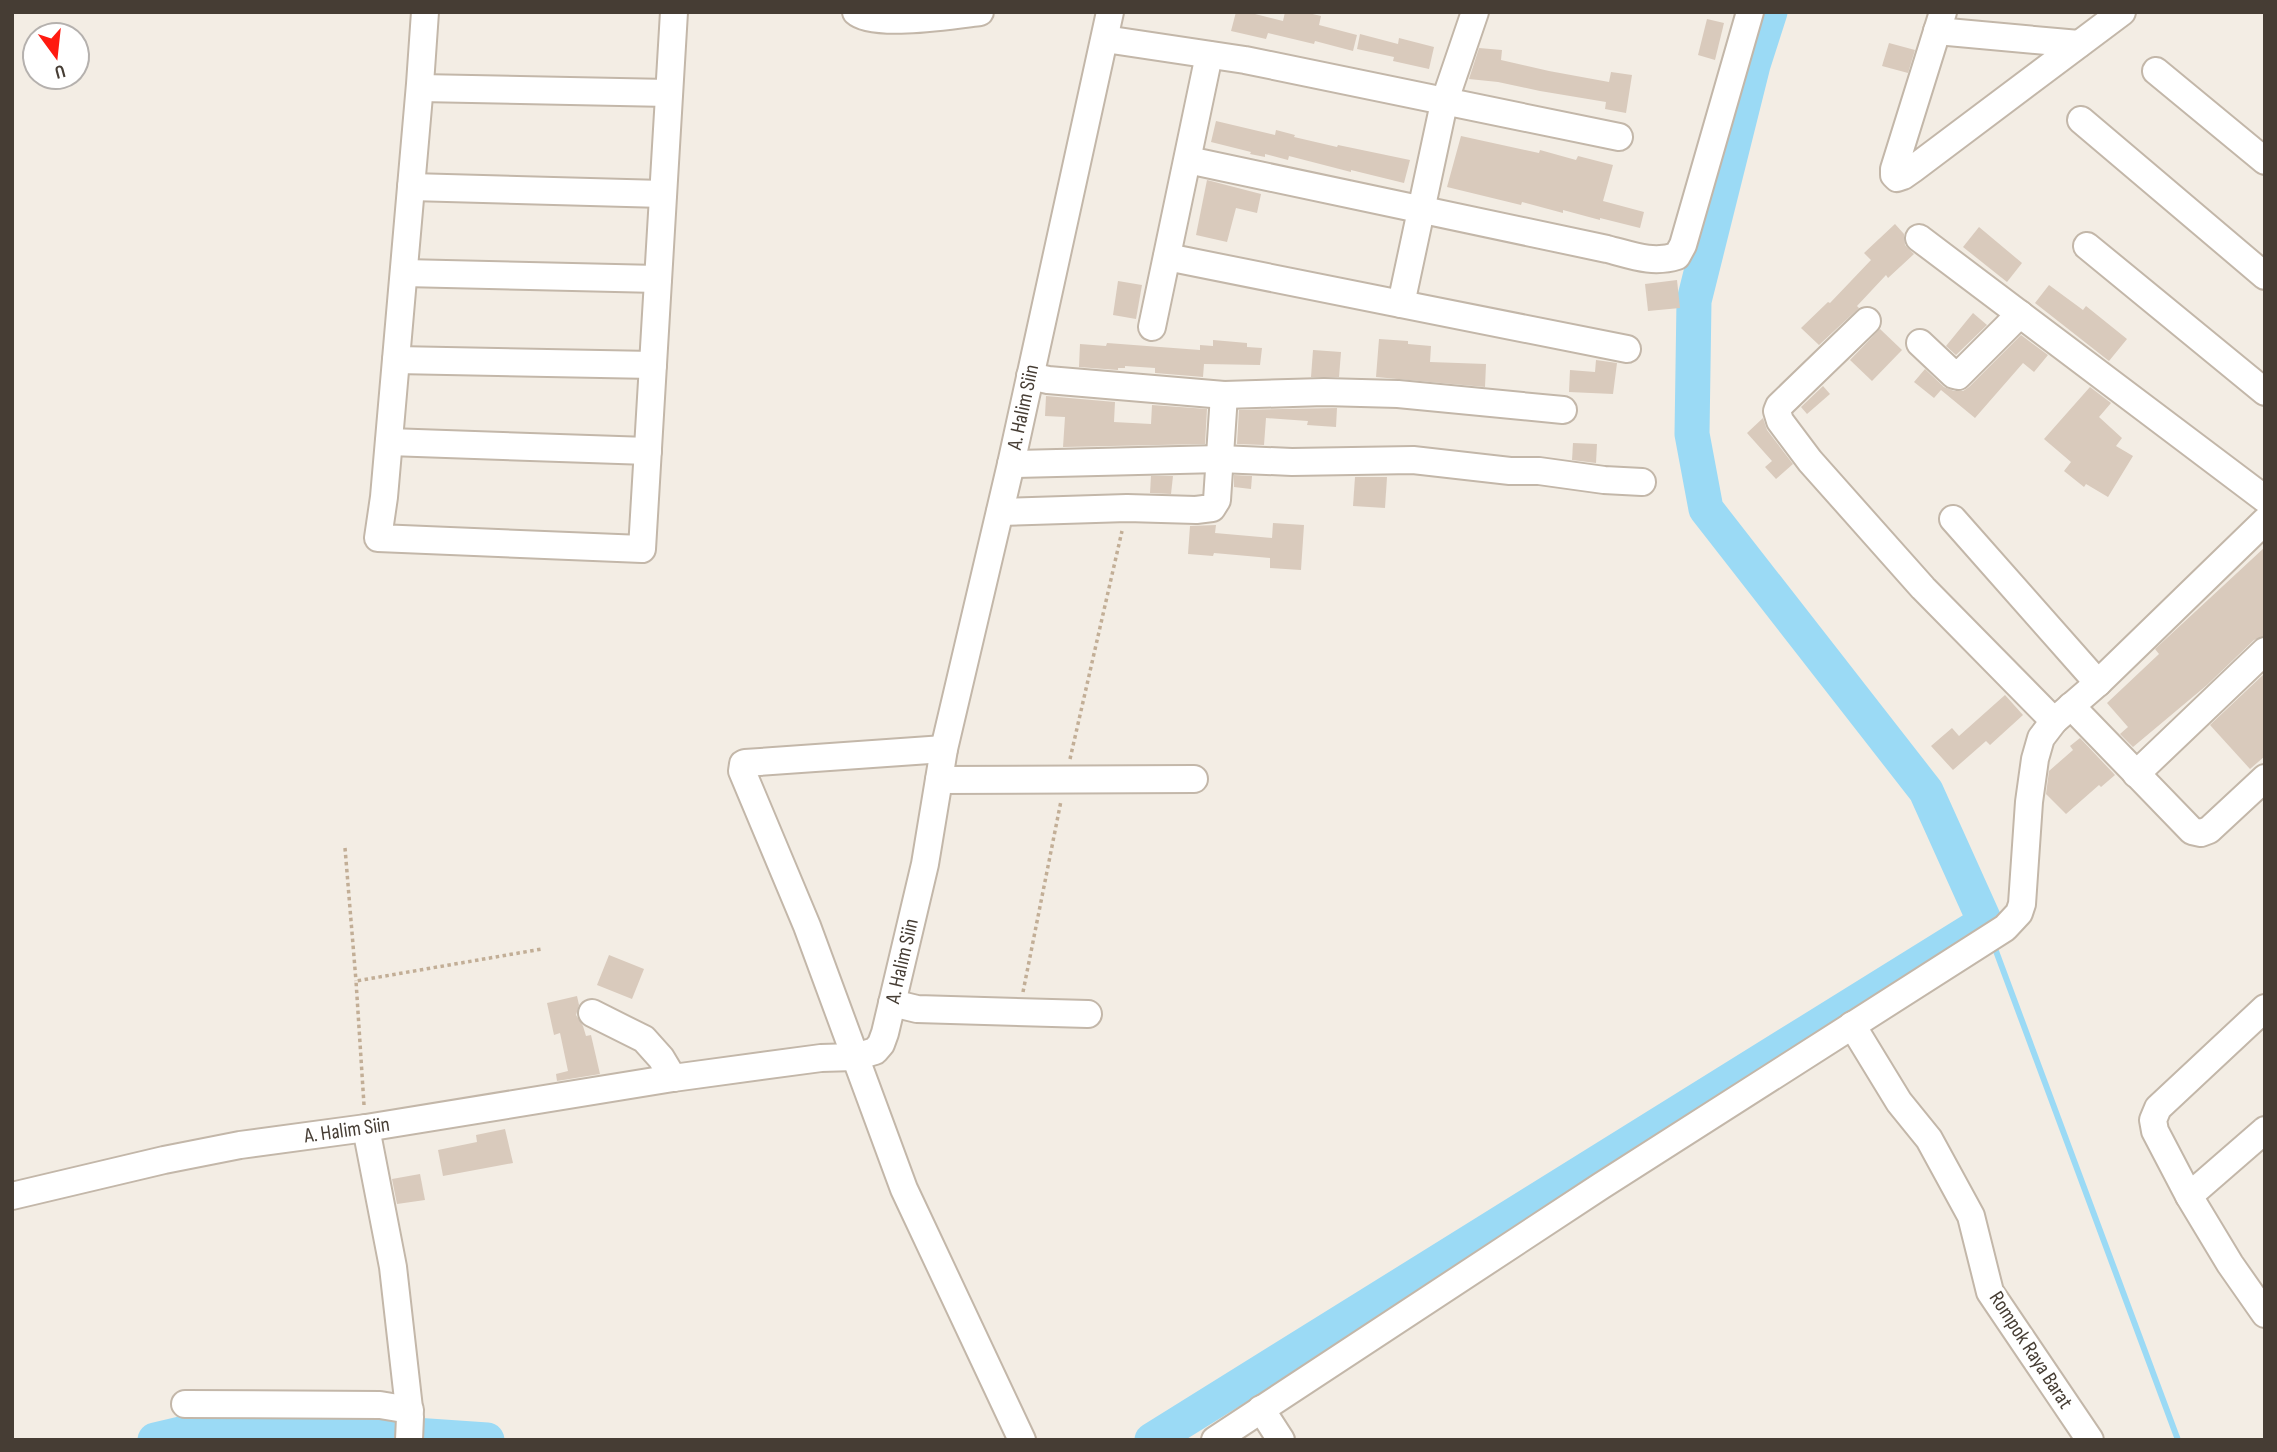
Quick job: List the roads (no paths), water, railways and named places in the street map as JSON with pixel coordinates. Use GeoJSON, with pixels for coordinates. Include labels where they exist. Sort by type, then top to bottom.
{"type":"FeatureCollection","features":[{"type":"Feature","properties":{"kind":"street"},"geometry":{"type":"LineString","coordinates":[[425,12],[379,538],[642,549],[674,12]]}},
{"type":"Feature","properties":{"kind":"street"},"geometry":{"type":"LineString","coordinates":[[856,12],[862,17],[874,20],[979,12]]}},
{"type":"Feature","properties":{"kind":"street","name":"A. Halim Siin"},"geometry":{"type":"LineString","coordinates":[[12,1196],[240,1145],[366,1128],[673,1078],[821,1058],[855,1057],[875,1051],[903,1006],[944,749],[1011,464],[1110,12]]}},
{"type":"Feature","properties":{"kind":"street"},"geometry":{"type":"LineString","coordinates":[[1401,304],[1444,103],[1475,12]]}},
{"type":"Feature","properties":{"kind":"street"},"geometry":{"type":"LineString","coordinates":[[1188,160],[1607,249],[1648,261],[1665,260],[1676,256],[1683,245],[1750,12]]}},
{"type":"Feature","properties":{"kind":"street"},"geometry":{"type":"LineString","coordinates":[[2079,44],[1940,22],[1893,171],[1896,178],[1913,169],[2122,12]]}},
{"type":"Feature","properties":{"kind":"street"},"geometry":{"type":"LineString","coordinates":[[1105,39],[1245,60],[1619,138]]}},
{"type":"Feature","properties":{"kind":"street"},"geometry":{"type":"LineString","coordinates":[[1152,327],[1209,55]]}},
{"type":"Feature","properties":{"kind":"street"},"geometry":{"type":"LineString","coordinates":[[2156,71],[2265,161]]}},
{"type":"Feature","properties":{"kind":"street"},"geometry":{"type":"LineString","coordinates":[[420,88],[669,93]]}},
{"type":"Feature","properties":{"kind":"street"},"geometry":{"type":"LineString","coordinates":[[2081,120],[2265,276]]}},
{"type":"Feature","properties":{"kind":"street"},"geometry":{"type":"LineString","coordinates":[[411,187],[663,194]]}},
{"type":"Feature","properties":{"kind":"street"},"geometry":{"type":"LineString","coordinates":[[1919,238],[2265,499]]}},
{"type":"Feature","properties":{"kind":"street"},"geometry":{"type":"LineString","coordinates":[[2087,246],[2265,392]]}},
{"type":"Feature","properties":{"kind":"street"},"geometry":{"type":"LineString","coordinates":[[1167,257],[1627,349]]}},
{"type":"Feature","properties":{"kind":"street"},"geometry":{"type":"LineString","coordinates":[[404,273],[658,279]]}},
{"type":"Feature","properties":{"kind":"street"},"geometry":{"type":"LineString","coordinates":[[1920,343],[1958,376],[2020,314]]}},
{"type":"Feature","properties":{"kind":"street"},"geometry":{"type":"LineString","coordinates":[[1867,321],[1779,406],[1777,411],[1780,421],[1810,461],[1923,588],[2063,714],[2136,774],[2192,831],[2201,833],[2209,830],[2265,778]]}},
{"type":"Feature","properties":{"kind":"street"},"geometry":{"type":"LineString","coordinates":[[396,360],[653,365]]}},
{"type":"Feature","properties":{"kind":"street"},"geometry":{"type":"LineString","coordinates":[[1030,376],[1048,380],[1224,395],[1324,392],[1398,394],[1563,410]]}},
{"type":"Feature","properties":{"kind":"street"},"geometry":{"type":"LineString","coordinates":[[1000,512],[1212,508],[1217,500],[1224,395]]}},
{"type":"Feature","properties":{"kind":"street"},"geometry":{"type":"LineString","coordinates":[[389,442],[648,450]]}},
{"type":"Feature","properties":{"kind":"street"},"geometry":{"type":"LineString","coordinates":[[1011,464],[1220,459],[1317,462],[1413,460],[1642,482]]}},
{"type":"Feature","properties":{"kind":"street"},"geometry":{"type":"LineString","coordinates":[[1953,519],[2098,683]]}},
{"type":"Feature","properties":{"kind":"street"},"geometry":{"type":"LineString","coordinates":[[1215,1440],[1601,1186],[2005,928],[2019,913],[2022,904],[2029,802],[2041,738],[2265,521]]}},
{"type":"Feature","properties":{"kind":"street"},"geometry":{"type":"LineString","coordinates":[[2136,774],[2265,650]]}},
{"type":"Feature","properties":{"kind":"street"},"geometry":{"type":"LineString","coordinates":[[944,749],[745,763],[742,771],[807,926],[904,1189],[1022,1440]]}},
{"type":"Feature","properties":{"kind":"street"},"geometry":{"type":"LineString","coordinates":[[939,780],[1194,779]]}},
{"type":"Feature","properties":{"kind":"street"},"geometry":{"type":"LineString","coordinates":[[903,1006],[1088,1014]]}},
{"type":"Feature","properties":{"kind":"street"},"geometry":{"type":"LineString","coordinates":[[2263,1311],[2189,1196],[2155,1131],[2153,1115],[2265,1008]]}},
{"type":"Feature","properties":{"kind":"street"},"geometry":{"type":"LineString","coordinates":[[592,1013],[644,1040],[661,1058],[673,1078]]}},
{"type":"Feature","properties":{"kind":"street","name":"Rompok Raya Barat"},"geometry":{"type":"LineString","coordinates":[[1852,1025],[1899,1102],[1929,1139],[1971,1216],[1990,1292],[2090,1440]]}},
{"type":"Feature","properties":{"kind":"street"},"geometry":{"type":"LineString","coordinates":[[366,1128],[393,1267],[410,1422]]}},
{"type":"Feature","properties":{"kind":"street"},"geometry":{"type":"LineString","coordinates":[[2189,1196],[2265,1129]]}},
{"type":"Feature","properties":{"kind":"street"},"geometry":{"type":"LineString","coordinates":[[186,1404],[380,1405],[410,1422]]}},
{"type":"Feature","properties":{"kind":"street"},"geometry":{"type":"LineString","coordinates":[[1261,1409],[1281,1440]]}},
{"type":"Feature","properties":{"kind":"waterway"},"geometry":{"type":"LineString","coordinates":[[1152,1440],[1985,922],[1926,791],[1706,509],[1692,434],[1694,301],[1753,65],[1770,12]]}},
{"type":"Feature","properties":{"kind":"waterway"},"geometry":{"type":"LineString","coordinates":[[1993,943],[2178,1440]]}},
{"type":"Feature","properties":{"kind":"waterway"},"geometry":{"type":"LineString","coordinates":[[155,1440],[189,1432],[414,1435],[487,1440]]}}]}
